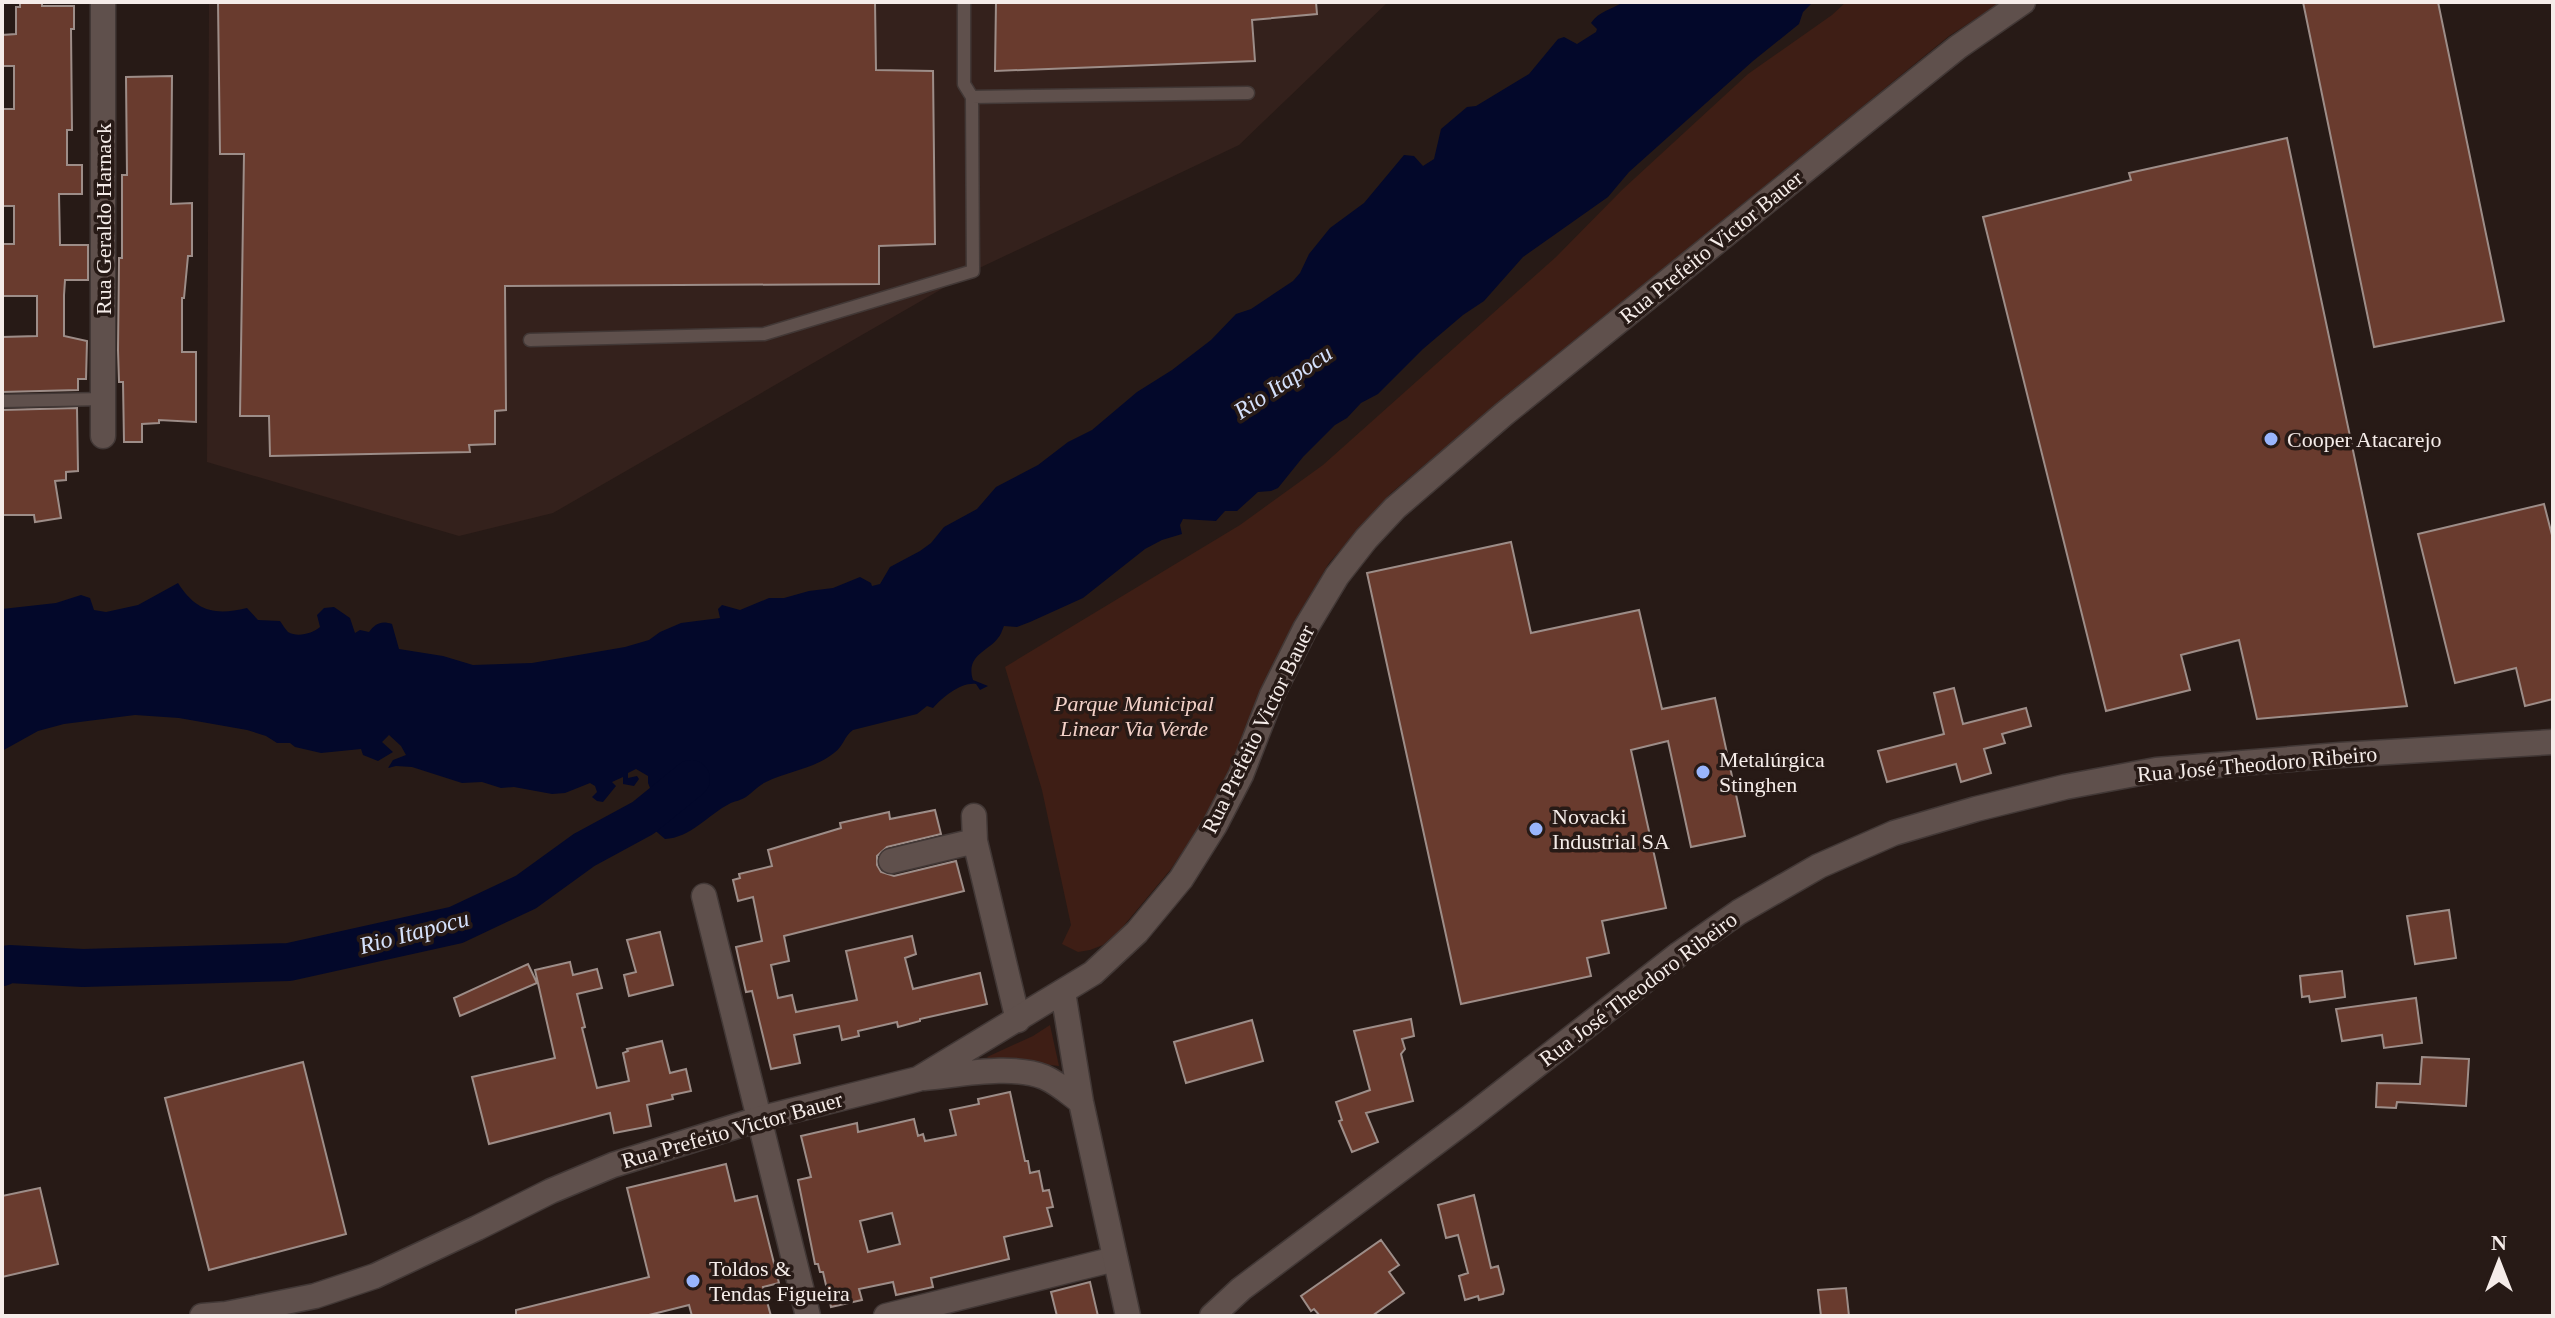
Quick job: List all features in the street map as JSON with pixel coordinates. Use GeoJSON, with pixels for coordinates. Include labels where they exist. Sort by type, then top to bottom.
{"type":"FeatureCollection","features":[{"type":"Feature","properties":{"kind":"main road","name":"Rua Geraldo Harnack"},"geometry":{"type":"LineString","coordinates":[[103,2],[103,436]]}},
{"type":"Feature","properties":{"kind":"main road","name":"Rua Prefeito Victor Bauer"},"geometry":{"type":"LineString","coordinates":[[202,1316],[315,1296],[375,1276],[551,1191],[613,1165],[759,1119],[918,1079],[1093,973],[1137,932],[1181,879],[1215,825],[1241,775],[1272,695],[1305,629],[1337,576],[1395,508],[1482,433],[1958,47],[2023,2]]}},
{"type":"Feature","properties":{"kind":"main road","name":"Rua José Theodoro Ribeiro"},"geometry":{"type":"LineString","coordinates":[[1212,1316],[1241,1289],[1457,1128],[1679,954],[1739,912],[1819,866],[1894,833],[2065,787],[2156,770],[2553,742]]}},
{"type":"Feature","properties":{"kind":"main road"},"geometry":{"type":"LineString","coordinates":[[974,816],[975,841],[1018,1020]]}},
{"type":"Feature","properties":{"kind":"main road"},"geometry":{"type":"LineString","coordinates":[[891,861],[975,841]]}},
{"type":"Feature","properties":{"kind":"main road"},"geometry":{"type":"LineString","coordinates":[[704,896],[808,1316]]}},
{"type":"Feature","properties":{"kind":"main road"},"geometry":{"type":"LineString","coordinates":[[1063,992],[1081,1102],[1128,1316]]}},
{"type":"Feature","properties":{"kind":"main road"},"geometry":{"type":"LineString","coordinates":[[918,1079],[1020,1071],[1041,1076],[1081,1102]]}},
{"type":"Feature","properties":{"kind":"main road"},"geometry":{"type":"LineString","coordinates":[[886,1316],[1115,1259]]}},
{"type":"Feature","properties":{"kind":"lane"},"geometry":{"type":"LineString","coordinates":[[530,340],[764,334],[973,271],[972,97],[964,84],[964,2]]}},
{"type":"Feature","properties":{"kind":"lane"},"geometry":{"type":"LineString","coordinates":[[972,97],[1248,93]]}},
{"type":"Feature","properties":{"kind":"lane"},"geometry":{"type":"LineString","coordinates":[[2,401],[103,399]]}},
{"type":"Feature","properties":{"kind":"shaded area"},"geometry":{"type":"Polygon","coordinates":[[[209,2],[1388,2],[1239,145],[973,271],[553,513],[459,536],[207,462],[209,2]]]}},
{"type":"Feature","properties":{"kind":"green space","name":"Parque Municipal Linear Via Verde"},"geometry":{"type":"Polygon","coordinates":[[[1846,2],[2001,2],[1949,36],[1391,493],[1329,563],[1294,622],[1231,766],[1206,816],[1171,869],[1121,929],[1103,945],[1078,952],[1062,944],[1071,925],[1042,790],[1005,667],[1240,525],[1323,465],[1556,257],[1622,190],[1748,74],[1846,2]]]}},
{"type":"Feature","properties":{"kind":"green space"},"geometry":{"type":"Polygon","coordinates":[[[1050,1025],[1059,1066],[990,1061],[987,1057],[1033,1036],[1050,1025]]]}},
{"type":"Feature","properties":{"kind":"water"},"geometry":{"type":"Polygon","coordinates":[[[1623,2],[1813,2],[1803,12],[1799,24],[1629,172],[1608,197],[1523,257],[1484,301],[1423,349],[1378,394],[1361,403],[1347,418],[1335,425],[1278,488],[1258,492],[1237,511],[1225,511],[1216,521],[1183,519],[1180,525],[1182,534],[1145,549],[1083,598],[1017,627],[1004,626],[999,637],[979,654],[972,665],[973,680],[988,686],[980,690],[976,684],[964,685],[933,708],[927,706],[917,714],[853,730],[826,758],[766,782],[683,835],[665,839],[651,827],[655,800],[648,776],[636,769],[628,773],[628,778],[637,776],[639,779],[634,786],[623,784],[623,777],[612,782],[616,786],[603,802],[592,797],[597,792],[590,783],[565,793],[552,794],[514,787],[501,788],[482,782],[462,783],[412,767],[388,768],[393,760],[406,755],[389,735],[382,742],[393,752],[378,761],[363,755],[361,749],[321,753],[290,743],[277,743],[247,730],[179,718],[135,715],[64,724],[38,731],[2,751],[2,609],[56,603],[81,595],[90,598],[94,610],[106,612],[138,605],[178,583],[192,600],[207,609],[225,611],[247,608],[258,620],[280,621],[288,632],[296,635],[320,627],[317,615],[324,608],[334,607],[350,618],[355,633],[360,630],[369,632],[385,622],[392,624],[399,649],[443,656],[473,665],[532,663],[625,647],[649,640],[681,623],[720,618],[718,609],[722,605],[740,610],[769,598],[833,588],[860,577],[872,586],[880,584],[890,567],[931,543],[944,527],[977,509],[996,487],[1038,465],[1068,442],[1092,430],[1137,392],[1211,340],[1236,314],[1251,309],[1293,281],[1330,228],[1364,203],[1404,155],[1414,156],[1423,166],[1434,159],[1441,129],[1467,107],[1476,106],[1529,74],[1558,39],[1564,37],[1577,44],[1596,32],[1591,23],[1594,19],[1623,2]]]}},
{"type":"Feature","properties":{"kind":"building"},"geometry":{"type":"Polygon","coordinates":[[[20,2],[74,6],[74,29],[71,29],[72,130],[67,130],[67,165],[82,165],[82,194],[59,194],[60,245],[88,245],[88,280],[65,280],[64,336],[87,341],[86,379],[78,379],[78,390],[2,392],[2,337],[37,336],[37,296],[2,296],[2,244],[14,244],[14,206],[2,206],[2,109],[14,109],[14,66],[2,66],[2,35],[16,34],[16,7],[20,7],[20,2]]]}},
{"type":"Feature","properties":{"kind":"building"},"geometry":{"type":"Polygon","coordinates":[[[218,2],[875,2],[876,70],[933,71],[935,244],[879,246],[879,284],[505,286],[506,410],[495,411],[495,444],[469,445],[470,452],[270,456],[269,416],[240,416],[244,154],[220,154],[218,2]]]}},
{"type":"Feature","properties":{"kind":"building"},"geometry":{"type":"Polygon","coordinates":[[[996,2],[1316,2],[1317,14],[1252,20],[1255,61],[995,71],[996,2]]]}},
{"type":"Feature","properties":{"kind":"building"},"geometry":{"type":"Polygon","coordinates":[[[2303,2],[2438,2],[2504,321],[2374,347],[2303,2]]]}},
{"type":"Feature","properties":{"kind":"building"},"geometry":{"type":"Polygon","coordinates":[[[172,76],[171,204],[192,203],[192,256],[188,256],[182,298],[182,352],[196,352],[196,422],[159,420],[159,423],[142,424],[142,442],[124,442],[123,382],[119,382],[118,350],[122,175],[127,175],[126,77],[172,76]]]}},
{"type":"Feature","properties":{"kind":"building"},"geometry":{"type":"Polygon","coordinates":[[[2287,138],[2407,706],[2257,719],[2239,640],[2181,655],[2190,690],[2106,711],[1983,217],[2131,180],[2129,173],[2287,138]]]}},
{"type":"Feature","properties":{"kind":"building"},"geometry":{"type":"Polygon","coordinates":[[[77,408],[78,471],[66,472],[66,480],[55,481],[61,518],[35,522],[34,515],[2,515],[2,410],[77,408]]]}},
{"type":"Feature","properties":{"kind":"building"},"geometry":{"type":"Polygon","coordinates":[[[2544,504],[2553,539],[2553,699],[2525,706],[2516,668],[2455,683],[2418,534],[2544,504]]]}},
{"type":"Feature","properties":{"kind":"building","name":"Novacki Industrial SA"},"geometry":{"type":"Polygon","coordinates":[[[1511,542],[1531,633],[1639,610],[1662,709],[1715,698],[1745,836],[1691,847],[1668,741],[1631,750],[1666,908],[1602,921],[1609,953],[1587,958],[1591,976],[1461,1004],[1367,573],[1511,542]]]}},
{"type":"Feature","properties":{"kind":"building"},"geometry":{"type":"Polygon","coordinates":[[[1954,688],[1963,724],[2026,708],[2031,726],[2002,734],[2005,743],[1984,749],[1991,773],[1961,782],[1956,764],[1887,782],[1878,751],[1944,734],[1934,693],[1954,688]]]}},
{"type":"Feature","properties":{"kind":"building"},"geometry":{"type":"Polygon","coordinates":[[[935,810],[941,834],[887,847],[877,856],[877,865],[881,872],[894,876],[956,861],[964,891],[784,936],[789,961],[771,965],[778,998],[792,995],[796,1012],[857,1000],[846,951],[912,936],[916,954],[905,958],[913,989],[980,973],[987,1004],[898,1027],[897,1022],[858,1031],[859,1036],[842,1040],[839,1026],[794,1035],[800,1063],[771,1069],[752,991],[746,992],[736,947],[762,941],[753,897],[738,901],[733,880],[740,878],[739,874],[772,866],[768,850],[841,828],[840,823],[889,812],[890,819],[935,810]]]}},
{"type":"Feature","properties":{"kind":"building"},"geometry":{"type":"Polygon","coordinates":[[[2449,910],[2456,958],[2415,964],[2407,916],[2449,910]]]}},
{"type":"Feature","properties":{"kind":"building"},"geometry":{"type":"Polygon","coordinates":[[[660,932],[673,985],[629,996],[624,975],[636,972],[627,940],[660,932]]]}},
{"type":"Feature","properties":{"kind":"building"},"geometry":{"type":"Polygon","coordinates":[[[570,962],[573,975],[597,969],[602,988],[577,994],[597,1088],[629,1081],[623,1053],[627,1049],[662,1041],[670,1073],[686,1069],[691,1091],[647,1105],[651,1126],[614,1133],[610,1113],[489,1144],[472,1077],[555,1058],[535,970],[570,962]]]}},
{"type":"Feature","properties":{"kind":"building"},"geometry":{"type":"Polygon","coordinates":[[[528,964],[537,983],[460,1016],[454,998],[528,964]]]}},
{"type":"Feature","properties":{"kind":"building"},"geometry":{"type":"Polygon","coordinates":[[[2342,971],[2345,997],[2310,1002],[2309,996],[2302,997],[2300,976],[2342,971]]]}},
{"type":"Feature","properties":{"kind":"building"},"geometry":{"type":"Polygon","coordinates":[[[2416,998],[2422,1043],[2384,1048],[2382,1035],[2342,1041],[2336,1009],[2416,998]]]}},
{"type":"Feature","properties":{"kind":"building"},"geometry":{"type":"Polygon","coordinates":[[[1411,1019],[1414,1036],[1402,1039],[1405,1049],[1401,1054],[1413,1101],[1366,1113],[1378,1142],[1352,1152],[1339,1121],[1342,1120],[1336,1102],[1370,1090],[1354,1031],[1411,1019]]]}},
{"type":"Feature","properties":{"kind":"building"},"geometry":{"type":"Polygon","coordinates":[[[1252,1020],[1263,1061],[1186,1083],[1174,1042],[1252,1020]]]}},
{"type":"Feature","properties":{"kind":"building"},"geometry":{"type":"Polygon","coordinates":[[[2422,1057],[2469,1059],[2466,1106],[2397,1102],[2396,1108],[2376,1107],[2377,1083],[2420,1084],[2422,1057]]]}},
{"type":"Feature","properties":{"kind":"building"},"geometry":{"type":"Polygon","coordinates":[[[303,1062],[346,1234],[209,1270],[165,1098],[303,1062]]]}},
{"type":"Feature","properties":{"kind":"building"},"geometry":{"type":"Polygon","coordinates":[[[1010,1092],[1025,1161],[1028,1161],[1030,1173],[1039,1171],[1043,1191],[1049,1190],[1053,1207],[1047,1208],[1052,1226],[1004,1237],[1009,1259],[931,1278],[933,1287],[896,1295],[893,1282],[859,1289],[862,1300],[831,1307],[823,1272],[815,1264],[798,1180],[811,1177],[801,1136],[857,1123],[858,1132],[914,1119],[918,1136],[923,1134],[925,1141],[956,1135],[950,1110],[979,1104],[978,1099],[1010,1092]],[[892,1213],[860,1221],[868,1252],[900,1244],[892,1213]]]}},
{"type":"Feature","properties":{"kind":"building"},"geometry":{"type":"Polygon","coordinates":[[[726,1164],[735,1201],[757,1196],[779,1283],[763,1287],[771,1316],[692,1316],[689,1305],[645,1316],[516,1316],[516,1310],[649,1277],[627,1188],[726,1164]]]}},
{"type":"Feature","properties":{"kind":"building"},"geometry":{"type":"Polygon","coordinates":[[[40,1188],[58,1264],[2,1277],[2,1196],[40,1188]]]}},
{"type":"Feature","properties":{"kind":"building"},"geometry":{"type":"Polygon","coordinates":[[[1474,1195],[1491,1268],[1498,1266],[1504,1290],[1503,1294],[1465,1300],[1459,1276],[1468,1273],[1458,1235],[1446,1238],[1438,1205],[1474,1195]]]}},
{"type":"Feature","properties":{"kind":"building"},"geometry":{"type":"Polygon","coordinates":[[[1381,1240],[1399,1265],[1389,1272],[1404,1293],[1372,1316],[1320,1316],[1314,1309],[1311,1311],[1301,1296],[1381,1240]]]}},
{"type":"Feature","properties":{"kind":"building"},"geometry":{"type":"Polygon","coordinates":[[[1090,1282],[1098,1316],[1057,1316],[1051,1292],[1090,1282]]]}},
{"type":"Feature","properties":{"kind":"building"},"geometry":{"type":"Polygon","coordinates":[[[1846,1288],[1849,1316],[1821,1316],[1818,1290],[1846,1288]]]}},
{"type":"Feature","properties":{"kind":"waterway","name":"Rio Itapocu"},"geometry":{"type":"LineString","coordinates":[[2,967],[9,964],[83,968],[289,962],[456,925],[526,892],[584,850],[643,818],[691,779]]}},
{"type":"Feature","properties":{"kind":"place","name":"Cooper Atacarejo"},"geometry":{"type":"Point","coordinates":[2271,439]}},
{"type":"Feature","properties":{"kind":"place","name":"Metalúrgica Stinghen"},"geometry":{"type":"Point","coordinates":[1703,772]}},
{"type":"Feature","properties":{"kind":"place","name":"Novacki Industrial SA"},"geometry":{"type":"Point","coordinates":[1536,829]}},
{"type":"Feature","properties":{"kind":"place","name":"Toldos & Tendas Figueira"},"geometry":{"type":"Point","coordinates":[693,1281]}}]}
